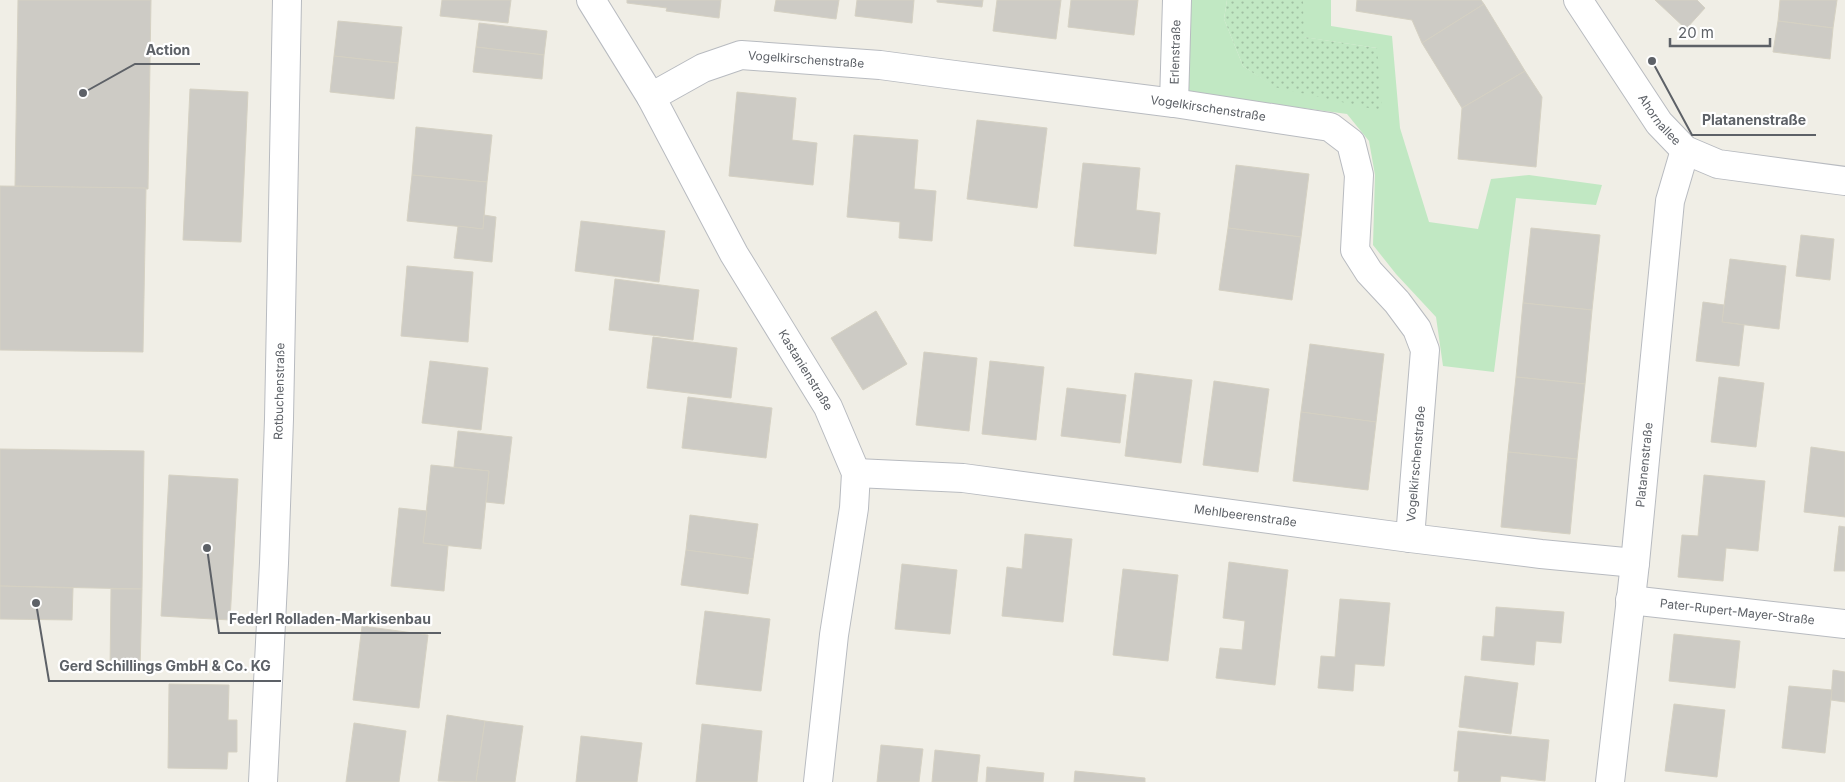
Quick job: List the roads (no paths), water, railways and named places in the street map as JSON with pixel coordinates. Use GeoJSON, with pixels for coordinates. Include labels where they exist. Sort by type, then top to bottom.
{"type":"FeatureCollection","features":[{"type":"Feature","properties":{"kind":"street","name":"Rotbuchenstraße"},"geometry":{"type":"LineString","coordinates":[[263,782],[274,570],[287,0]]}},
{"type":"Feature","properties":{"kind":"street","name":"Kastanienstraße"},"geometry":{"type":"LineString","coordinates":[[591,0],[651,97],[734,254],[828,407],[856,473],[854,508],[834,636],[818,782]]}},
{"type":"Feature","properties":{"kind":"street","name":"Erlenstraße"},"geometry":{"type":"LineString","coordinates":[[1174,103],[1177,0]]}},
{"type":"Feature","properties":{"kind":"street","name":"Ahornallee"},"geometry":{"type":"LineString","coordinates":[[1578,0],[1659,123],[1685,150],[1718,164],[1845,181]]}},
{"type":"Feature","properties":{"kind":"street","name":"Vogelkirschenstraße"},"geometry":{"type":"LineString","coordinates":[[651,97],[703,68],[741,55],[880,66],[1174,103],[1330,128],[1351,143],[1359,175],[1355,250],[1369,272],[1397,302],[1417,329],[1425,350],[1410,538]]}},
{"type":"Feature","properties":{"kind":"street","name":"Platanenstraße"},"geometry":{"type":"LineString","coordinates":[[1610,782],[1635,563],[1670,201],[1685,150]]}},
{"type":"Feature","properties":{"kind":"street","name":"Mehlbeerenstraße"},"geometry":{"type":"LineString","coordinates":[[856,473],[963,478],[1104,495],[1410,538],[1635,563]]}},
{"type":"Feature","properties":{"kind":"street","name":"Pater-Rupert-Mayer-Straße"},"geometry":{"type":"LineString","coordinates":[[1630,600],[1845,624]]}},
{"type":"Feature","properties":{"kind":"place","name":"Platanenstraße"},"geometry":{"type":"Point","coordinates":[1652,61]}},
{"type":"Feature","properties":{"kind":"place","name":"Action"},"geometry":{"type":"Point","coordinates":[83,93]}},
{"type":"Feature","properties":{"kind":"place","name":"Federl Rolladen-Markisenbau"},"geometry":{"type":"Point","coordinates":[207,548]}},
{"type":"Feature","properties":{"kind":"place","name":"Gerd Schillings GmbH & Co. KG"},"geometry":{"type":"Point","coordinates":[36,603]}}]}
